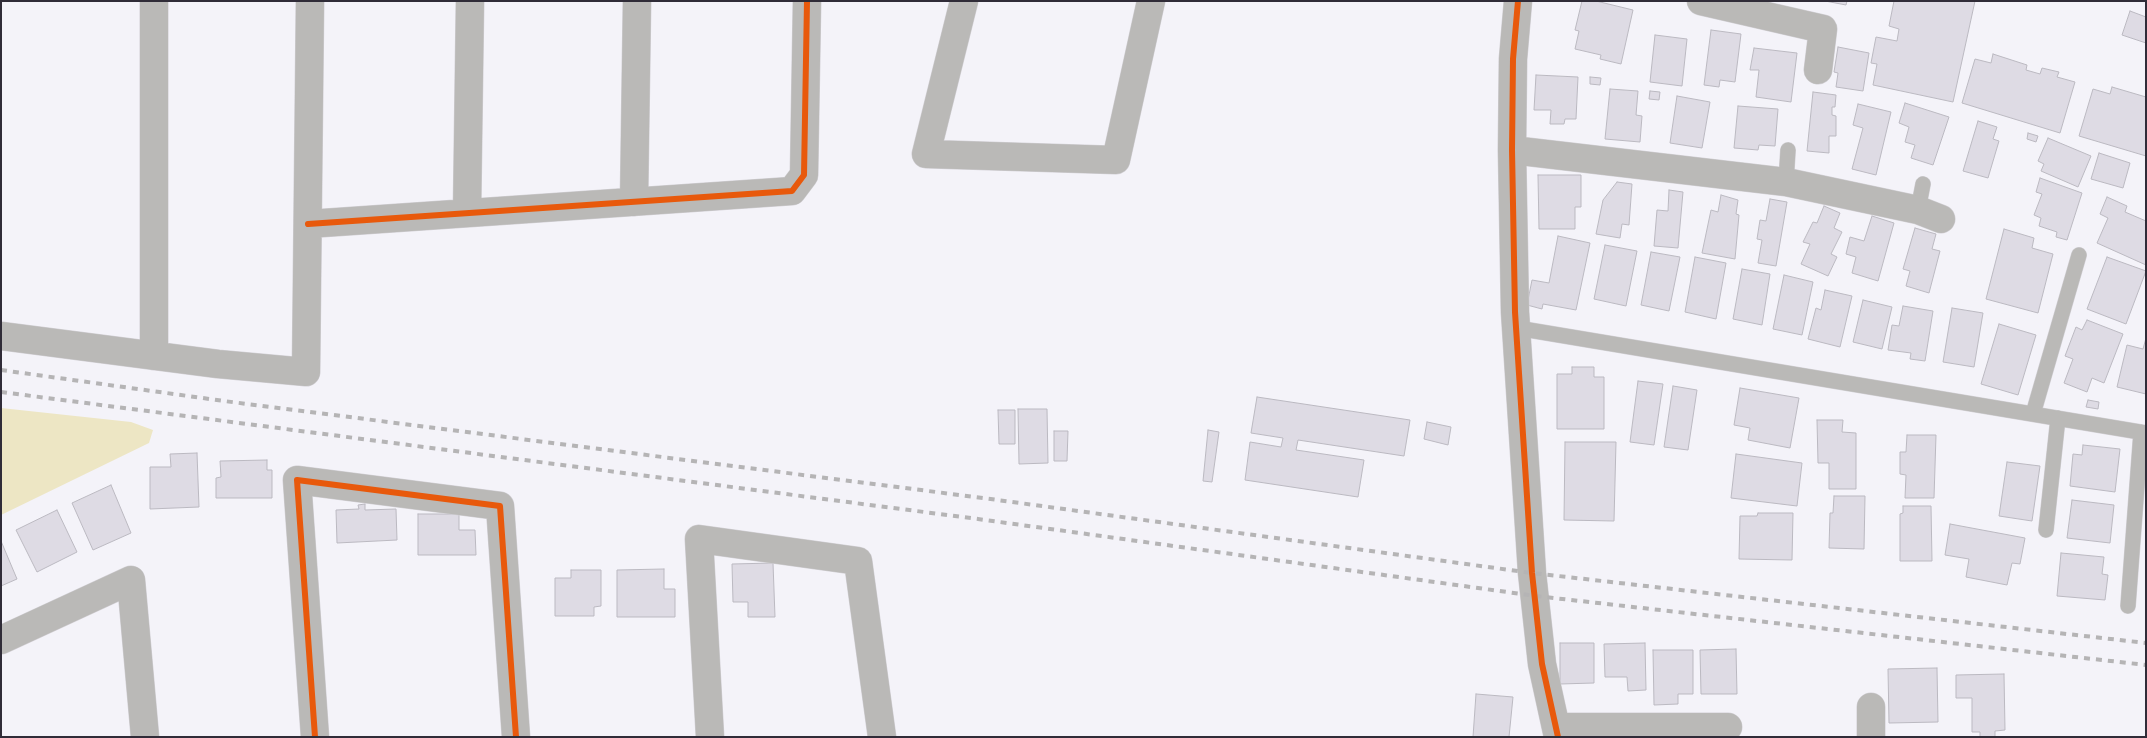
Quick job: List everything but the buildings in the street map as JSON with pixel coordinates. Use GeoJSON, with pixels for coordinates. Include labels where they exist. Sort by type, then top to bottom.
{"type":"FeatureCollection","features":[{"type":"Feature","properties":{"kind":"street"},"geometry":{"type":"LineString","coordinates":[[154,1],[154,356]]}},
{"type":"Feature","properties":{"kind":"street"},"geometry":{"type":"LineString","coordinates":[[1,336],[154,356],[306,372],[310,1]]}},
{"type":"Feature","properties":{"kind":"street"},"geometry":{"type":"LineString","coordinates":[[467,213],[470,1]]}},
{"type":"Feature","properties":{"kind":"street"},"geometry":{"type":"LineString","coordinates":[[634,202],[637,1]]}},
{"type":"Feature","properties":{"kind":"street"},"geometry":{"type":"LineString","coordinates":[[308,224],[792,191],[804,176],[807,1]]}},
{"type":"Feature","properties":{"kind":"street"},"geometry":{"type":"LineString","coordinates":[[964,1],[926,154],[1116,160],[1151,1]]}},
{"type":"Feature","properties":{"kind":"street"},"geometry":{"type":"LineString","coordinates":[[1518,1],[1513,59],[1512,150],[1517,328],[1532,573],[1542,664],[1557,732],[1728,727]]}},
{"type":"Feature","properties":{"kind":"street"},"geometry":{"type":"LineString","coordinates":[[1701,1],[1758,8],[1823,30],[1818,70]]}},
{"type":"Feature","properties":{"kind":"street"},"geometry":{"type":"LineString","coordinates":[[1512,150],[1786,182],[1927,204]]}},
{"type":"Feature","properties":{"kind":"street"},"geometry":{"type":"LineString","coordinates":[[315,737],[297,480],[500,506],[516,737]]}},
{"type":"Feature","properties":{"kind":"street"},"geometry":{"type":"LineString","coordinates":[[710,737],[699,539],[858,561],[882,737]]}},
{"type":"Feature","properties":{"kind":"street"},"geometry":{"type":"LineString","coordinates":[[1,640],[131,580],[145,737]]}},
{"type":"Feature","properties":{"kind":"street"},"geometry":{"type":"LineString","coordinates":[[1871,707],[1871,737]]}},
{"type":"Feature","properties":{"kind":"lane"},"geometry":{"type":"LineString","coordinates":[[1786,182],[1788,150]]}},
{"type":"Feature","properties":{"kind":"lane"},"geometry":{"type":"LineString","coordinates":[[2033,414],[2079,255]]}},
{"type":"Feature","properties":{"kind":"lane"},"geometry":{"type":"LineString","coordinates":[[1517,328],[2143,433],[2128,606]]}},
{"type":"Feature","properties":{"kind":"lane"},"geometry":{"type":"LineString","coordinates":[[2046,530],[2058,418]]}},
{"type":"Feature","properties":{"kind":"shaded area"},"geometry":{"type":"Polygon","coordinates":[[[1,408],[131,422],[153,430],[149,443],[1,515],[1,408]]]}},
{"type":"Feature","properties":{"kind":"railway"},"geometry":{"type":"LineString","coordinates":[[1,370],[224,401],[983,498],[1532,573],[2146,643]]}},
{"type":"Feature","properties":{"kind":"railway"},"geometry":{"type":"LineString","coordinates":[[1,392],[978,519],[1536,596],[2146,665]]}},
{"type":"Feature","properties":{"kind":"cycle path"},"geometry":{"type":"LineString","coordinates":[[308,224],[792,191],[804,175],[807,1]]}},
{"type":"Feature","properties":{"kind":"cycle path"},"geometry":{"type":"LineString","coordinates":[[1518,1],[1513,59],[1512,150],[1515,312],[1532,573],[1542,664],[1558,737]]}},
{"type":"Feature","properties":{"kind":"cycle path"},"geometry":{"type":"LineString","coordinates":[[315,737],[297,480],[500,506],[516,737]]}}]}
